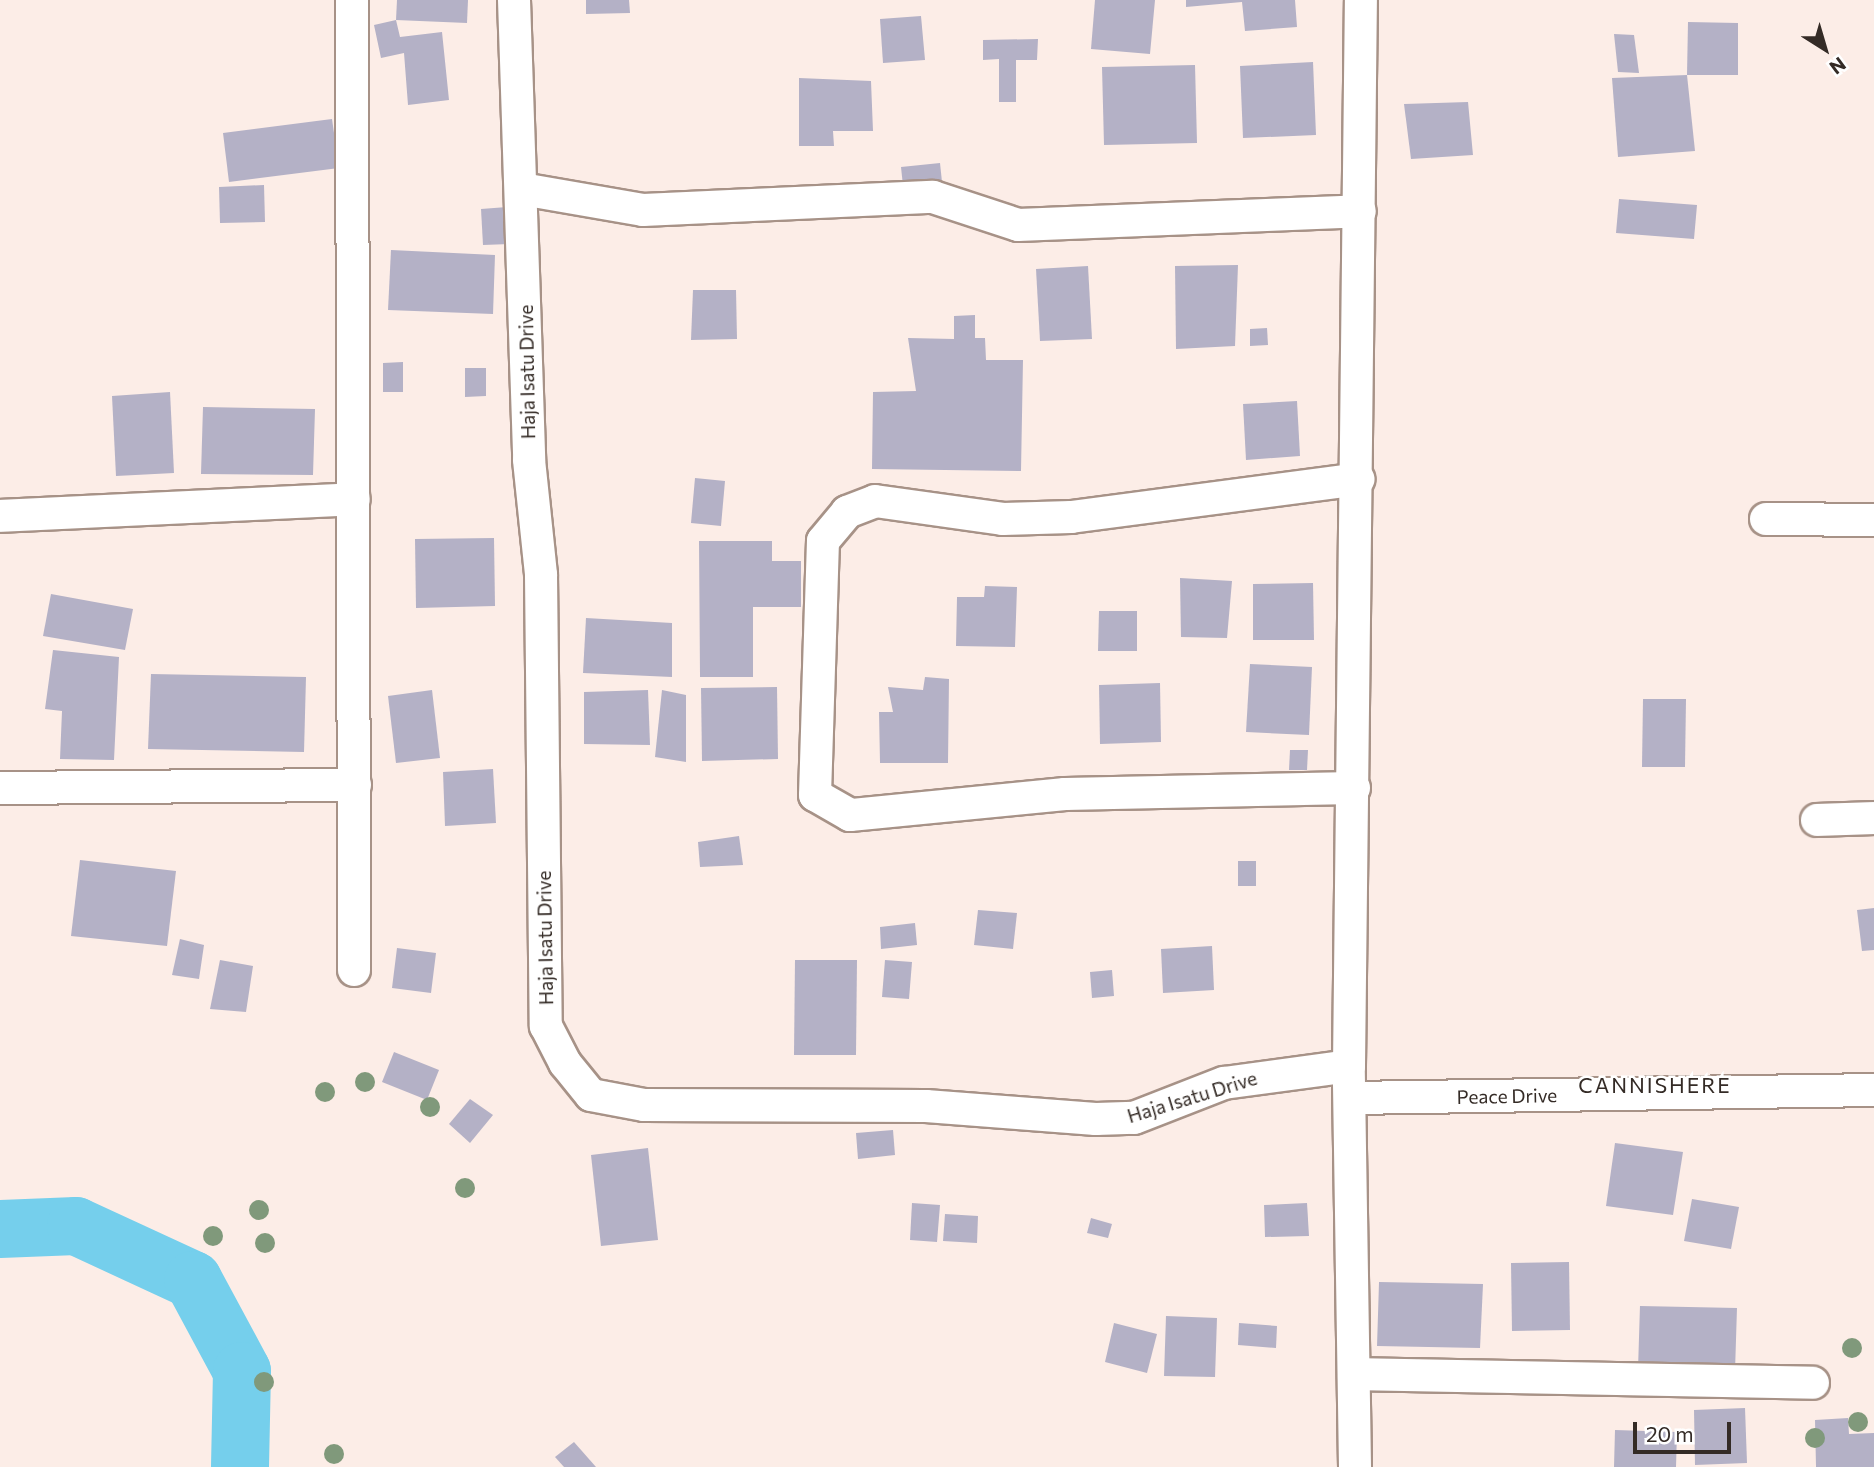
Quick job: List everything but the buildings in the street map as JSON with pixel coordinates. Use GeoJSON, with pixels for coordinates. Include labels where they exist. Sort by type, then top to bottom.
{"type":"FeatureCollection","features":[{"type":"Feature","properties":{"kind":"street"},"geometry":{"type":"LineString","coordinates":[[352,0],[354,970]]}},
{"type":"Feature","properties":{"kind":"street","name":"Haja Isatu Drive"},"geometry":{"type":"LineString","coordinates":[[514,0],[529,460],[541,575],[546,1026],[565,1063],[592,1095],[644,1105],[697,1108],[926,1106],[1134,1118],[1224,1083],[1349,1066]]}},
{"type":"Feature","properties":{"kind":"street"},"geometry":{"type":"LineString","coordinates":[[1355,1467],[1349,1066],[1358,479],[1361,0]]}},
{"type":"Feature","properties":{"kind":"street"},"geometry":{"type":"LineString","coordinates":[[522,189],[643,210],[933,197],[1018,225],[1360,211]]}},
{"type":"Feature","properties":{"kind":"street"},"geometry":{"type":"LineString","coordinates":[[1354,788],[1065,794],[850,815],[815,795],[823,541],[847,512],[875,500],[1003,519],[1071,517],[1358,479]]}},
{"type":"Feature","properties":{"kind":"street"},"geometry":{"type":"LineString","coordinates":[[0,516],[354,499]]}},
{"type":"Feature","properties":{"kind":"street"},"geometry":{"type":"LineString","coordinates":[[1766,519],[1874,520]]}},
{"type":"Feature","properties":{"kind":"street"},"geometry":{"type":"LineString","coordinates":[[0,789],[355,785]]}},
{"type":"Feature","properties":{"kind":"street"},"geometry":{"type":"LineString","coordinates":[[1817,820],[1874,818]]}},
{"type":"Feature","properties":{"kind":"street","name":"Peace Drive"},"geometry":{"type":"LineString","coordinates":[[1350,1098],[1874,1090]]}},
{"type":"Feature","properties":{"kind":"street"},"geometry":{"type":"LineString","coordinates":[[1354,1374],[1813,1383]]}},
{"type":"Feature","properties":{"kind":"waterway"},"geometry":{"type":"LineString","coordinates":[[0,1229],[76,1226],[193,1280],[242,1371],[240,1467]]}},
{"type":"Feature","properties":{"kind":"district","name":"CANNISHERE"},"geometry":{"type":"Point","coordinates":[1655,1085]}}]}
